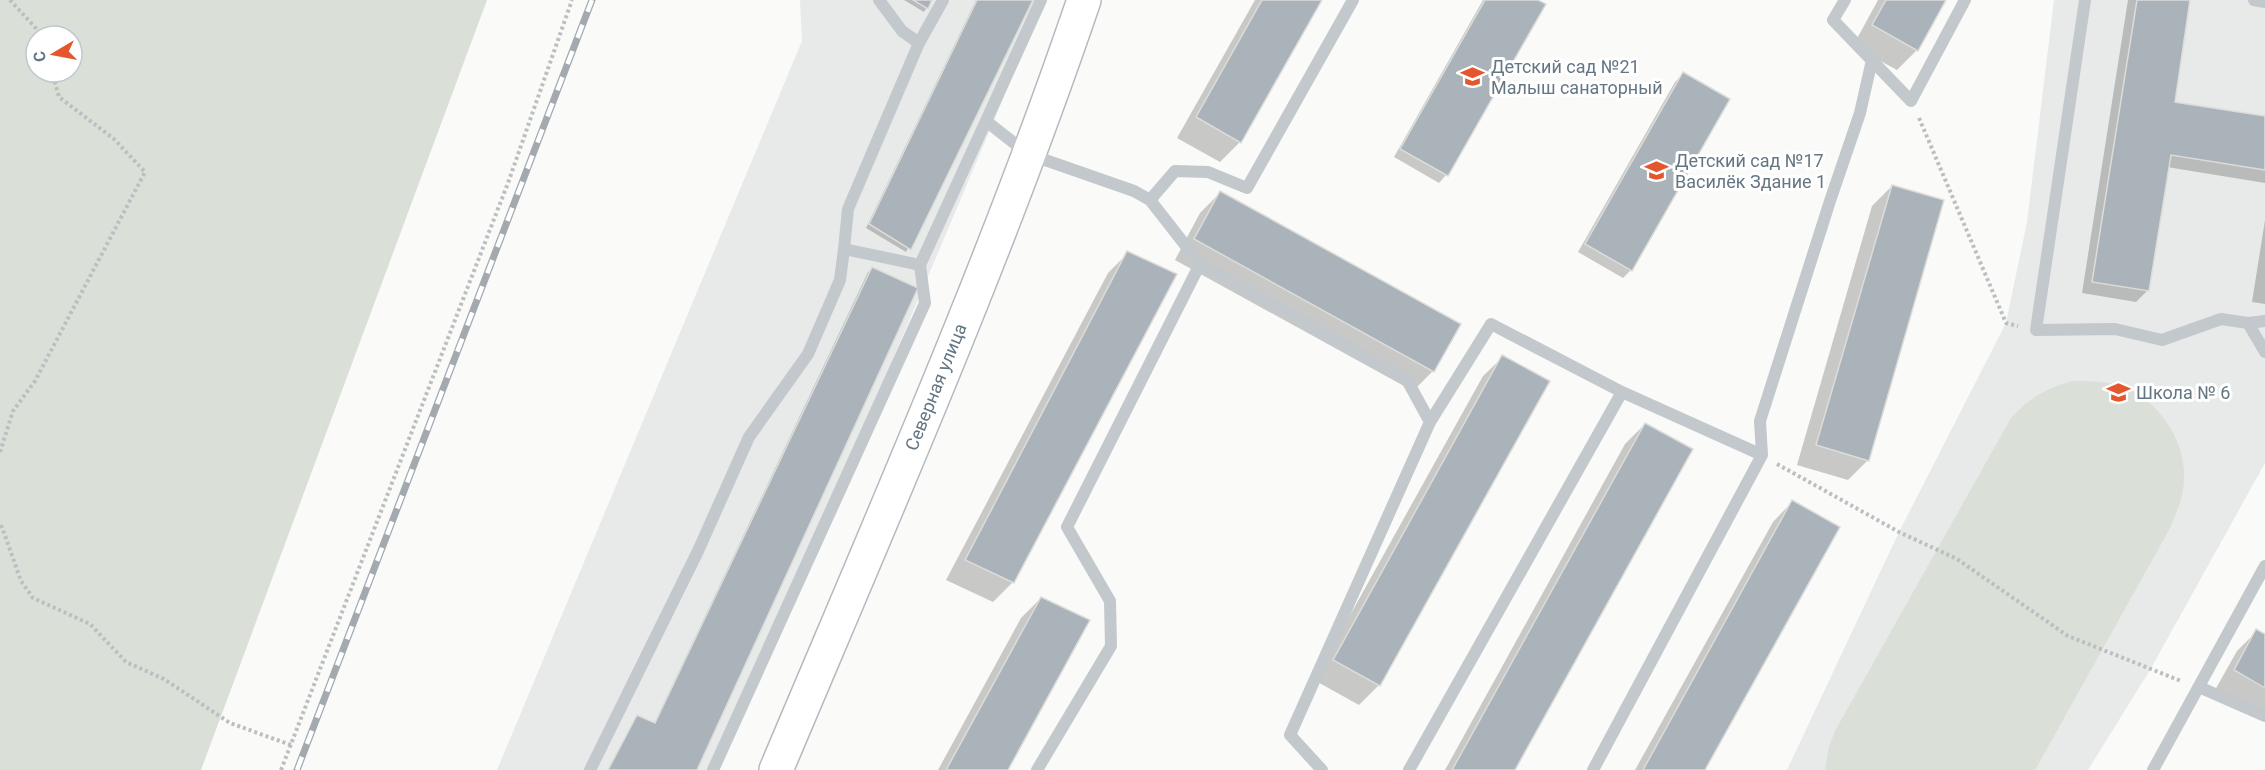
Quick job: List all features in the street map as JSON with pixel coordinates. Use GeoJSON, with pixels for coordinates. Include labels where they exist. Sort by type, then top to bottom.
{"type":"FeatureCollection","features":[{"type":"Feature","properties":{"kind":"main road","name":"Северная улица"},"geometry":{"type":"LineString","coordinates":[[776,770],[930,403],[1055,85],[1084,0]]}},
{"type":"Feature","properties":{"kind":"lane"},"geometry":{"type":"LineString","coordinates":[[879,0],[902,31],[919,44]]}},
{"type":"Feature","properties":{"kind":"lane"},"geometry":{"type":"LineString","coordinates":[[590,770],[698,551],[749,437],[808,354],[840,280],[848,209],[919,44],[943,0]]}},
{"type":"Feature","properties":{"kind":"lane"},"geometry":{"type":"LineString","coordinates":[[713,770],[925,303],[920,265],[1041,0]]}},
{"type":"Feature","properties":{"kind":"lane"},"geometry":{"type":"LineString","coordinates":[[1150,200],[1175,171],[1208,172],[1247,188],[1353,0]]}},
{"type":"Feature","properties":{"kind":"lane"},"geometry":{"type":"LineString","coordinates":[[1845,0],[1833,20],[1911,101],[1965,0]]}},
{"type":"Feature","properties":{"kind":"lane"},"geometry":{"type":"LineString","coordinates":[[2085,0],[2036,330],[2115,329],[2162,340],[2221,319],[2248,323],[2265,321]]}},
{"type":"Feature","properties":{"kind":"lane"},"geometry":{"type":"LineString","coordinates":[[2254,0],[2265,2]]}},
{"type":"Feature","properties":{"kind":"lane"},"geometry":{"type":"LineString","coordinates":[[1593,770],[1762,455],[1761,421],[1860,113],[1872,60]]}},
{"type":"Feature","properties":{"kind":"lane"},"geometry":{"type":"LineString","coordinates":[[986,121],[1028,154],[1134,190],[1150,200],[1200,264],[1407,380],[1430,422]]}},
{"type":"Feature","properties":{"kind":"lane"},"geometry":{"type":"LineString","coordinates":[[844,249],[920,265]]}},
{"type":"Feature","properties":{"kind":"lane"},"geometry":{"type":"LineString","coordinates":[[1037,770],[1111,646],[1110,601],[1067,527],[1200,264]]}},
{"type":"Feature","properties":{"kind":"lane"},"geometry":{"type":"LineString","coordinates":[[2248,323],[2265,352]]}},
{"type":"Feature","properties":{"kind":"lane"},"geometry":{"type":"LineString","coordinates":[[1322,770],[1290,735],[1430,422],[1491,324],[1622,392],[1762,455]]}},
{"type":"Feature","properties":{"kind":"lane"},"geometry":{"type":"LineString","coordinates":[[1409,770],[1622,392]]}},
{"type":"Feature","properties":{"kind":"lane"},"geometry":{"type":"LineString","coordinates":[[2153,770],[2265,566]]}},
{"type":"Feature","properties":{"kind":"lane"},"geometry":{"type":"LineString","coordinates":[[2199,687],[2265,716]]}},
{"type":"Feature","properties":{"kind":"path"},"geometry":{"type":"LineString","coordinates":[[10,0],[32,24]]}},
{"type":"Feature","properties":{"kind":"path"},"geometry":{"type":"LineString","coordinates":[[281,770],[508,183],[572,0]]}},
{"type":"Feature","properties":{"kind":"path"},"geometry":{"type":"LineString","coordinates":[[0,452],[13,411],[35,381],[145,172],[114,139],[59,97],[55,84]]}},
{"type":"Feature","properties":{"kind":"path"},"geometry":{"type":"LineString","coordinates":[[1911,101],[2006,323],[2036,330]]}},
{"type":"Feature","properties":{"kind":"path"},"geometry":{"type":"LineString","coordinates":[[1762,455],[1899,532],[1957,559],[2068,636],[2150,670],[2199,687]]}},
{"type":"Feature","properties":{"kind":"path"},"geometry":{"type":"LineString","coordinates":[[0,526],[21,581],[33,598],[90,624],[126,662],[164,679],[230,723],[291,745]]}},
{"type":"Feature","properties":{"kind":"shaded area"},"geometry":{"type":"Polygon","coordinates":[[[0,0],[487,0],[201,770],[0,770],[0,0]]]}},
{"type":"Feature","properties":{"kind":"shaded area"},"geometry":{"type":"Polygon","coordinates":[[[800,0],[1045,0],[719,770],[497,770],[802,41],[800,0]]]}},
{"type":"Feature","properties":{"kind":"shaded area","name":"Школа № 6"},"geometry":{"type":"Polygon","coordinates":[[[2054,0],[2265,0],[2265,463],[2150,670],[2088,770],[1787,770],[1899,532],[2006,323],[2027,222],[2054,0]]]}},
{"type":"Feature","properties":{"kind":"shaded area"},"geometry":{"type":"Polygon","coordinates":[[[2072,381],[2118,385],[2145,399],[2167,422],[2175,436],[2184,466],[2184,481],[2181,500],[2169,530],[2035,770],[1825,770],[1829,747],[1835,731],[2011,418],[2025,404],[2039,395],[2072,381]]]}},
{"type":"Feature","properties":{"kind":"building"},"geometry":{"type":"Polygon","coordinates":[[[913,0],[932,0],[928,9],[913,0]]]}},
{"type":"Feature","properties":{"kind":"building"},"geometry":{"type":"Polygon","coordinates":[[[977,0],[1033,0],[911,250],[869,224],[977,0]]]}},
{"type":"Feature","properties":{"kind":"building"},"geometry":{"type":"Polygon","coordinates":[[[1262,0],[1322,0],[1241,143],[1196,117],[1262,0]]]}},
{"type":"Feature","properties":{"kind":"building","name":"Детский сад №21 Малыш санаторный"},"geometry":{"type":"Polygon","coordinates":[[[1485,0],[1538,0],[1546,4],[1448,176],[1400,149],[1485,0]]]}},
{"type":"Feature","properties":{"kind":"building"},"geometry":{"type":"Polygon","coordinates":[[[1886,0],[1946,0],[1918,51],[1872,25],[1886,0]]]}},
{"type":"Feature","properties":{"kind":"building"},"geometry":{"type":"Polygon","coordinates":[[[2137,0],[2190,0],[2175,102],[2265,116],[2265,170],[2171,155],[2149,291],[2092,282],[2137,0]]]}},
{"type":"Feature","properties":{"kind":"building","name":"Детский сад №17 Василёк Здание 1"},"geometry":{"type":"Polygon","coordinates":[[[1683,72],[1730,99],[1632,271],[1585,244],[1683,72]]]}},
{"type":"Feature","properties":{"kind":"building"},"geometry":{"type":"Polygon","coordinates":[[[1892,185],[1944,200],[1869,461],[1816,445],[1892,185]]]}},
{"type":"Feature","properties":{"kind":"building"},"geometry":{"type":"Polygon","coordinates":[[[1220,191],[1461,324],[1434,372],[1194,239],[1220,191]]]}},
{"type":"Feature","properties":{"kind":"building"},"geometry":{"type":"Polygon","coordinates":[[[1127,251],[1177,274],[1014,583],[965,560],[1127,251]]]}},
{"type":"Feature","properties":{"kind":"building"},"geometry":{"type":"Polygon","coordinates":[[[872,267],[918,288],[697,770],[608,770],[637,715],[655,723],[872,267]]]}},
{"type":"Feature","properties":{"kind":"building"},"geometry":{"type":"Polygon","coordinates":[[[1502,355],[1550,381],[1380,686],[1333,660],[1502,355]]]}},
{"type":"Feature","properties":{"kind":"building"},"geometry":{"type":"Polygon","coordinates":[[[1645,423],[1693,449],[1515,770],[1452,770],[1645,423]]]}},
{"type":"Feature","properties":{"kind":"building"},"geometry":{"type":"Polygon","coordinates":[[[1792,500],[1840,527],[1705,770],[1643,770],[1792,500]]]}},
{"type":"Feature","properties":{"kind":"building"},"geometry":{"type":"Polygon","coordinates":[[[1041,597],[1090,620],[1008,770],[946,770],[1041,597]]]}},
{"type":"Feature","properties":{"kind":"building"},"geometry":{"type":"Polygon","coordinates":[[[2256,629],[2265,634],[2265,688],[2234,670],[2256,629]]]}},
{"type":"Feature","properties":{"kind":"railway"},"geometry":{"type":"LineString","coordinates":[[297,770],[592,0]]}},
{"type":"Feature","properties":{"kind":"place","name":"Детский сад №21 Малыш санаторный"},"geometry":{"type":"Point","coordinates":[1473,77]}},
{"type":"Feature","properties":{"kind":"place","name":"Детский сад №17 Василёк Здание 1"},"geometry":{"type":"Point","coordinates":[1657,171]}},
{"type":"Feature","properties":{"kind":"place","name":"Школа № 6"},"geometry":{"type":"Point","coordinates":[2118,393]}}]}
